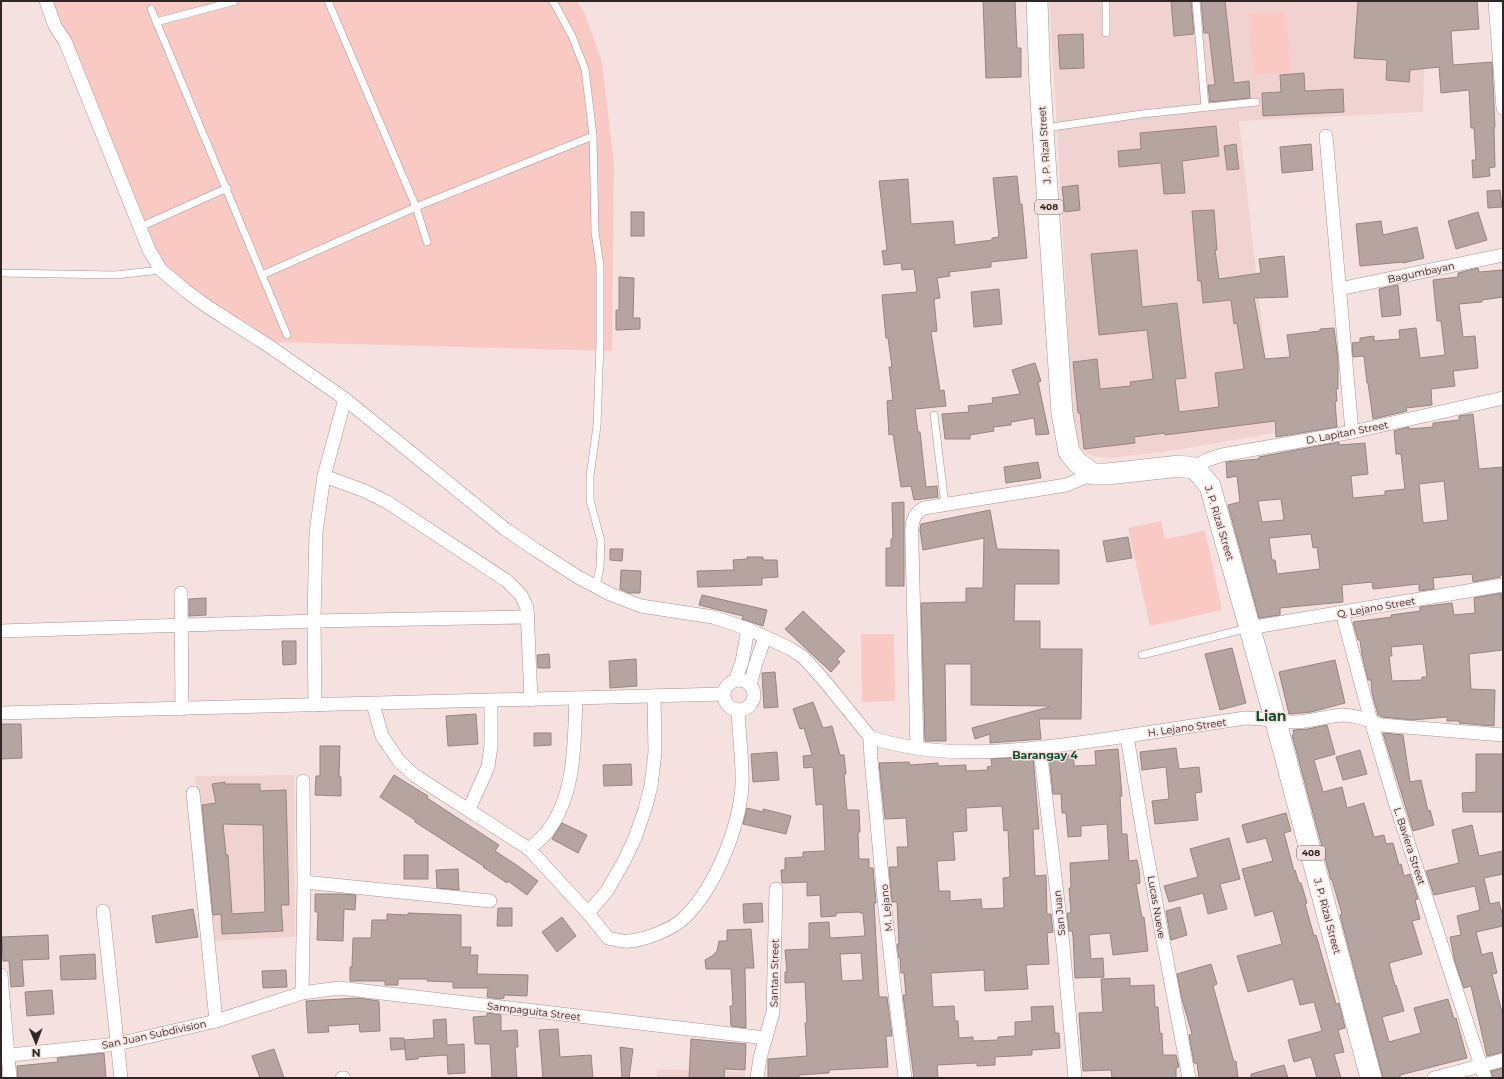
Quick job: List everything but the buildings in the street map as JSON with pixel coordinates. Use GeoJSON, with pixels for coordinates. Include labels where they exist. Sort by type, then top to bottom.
{"type":"FeatureCollection","features":[{"type":"Feature","properties":{"kind":"main road","name":"J. P. Rizal Street"},"geometry":{"type":"LineString","coordinates":[[1037,1],[1043,128],[1062,413],[1069,452],[1076,462],[1093,474]]}},
{"type":"Feature","properties":{"kind":"main road"},"geometry":{"type":"LineString","coordinates":[[1093,474],[1107,474],[1180,466],[1193,468]]}},
{"type":"Feature","properties":{"kind":"main road","name":"J. P. Rizal Street"},"geometry":{"type":"LineString","coordinates":[[1193,468],[1210,486],[1276,722],[1371,1078]]}},
{"type":"Feature","properties":{"kind":"street"},"geometry":{"type":"LineString","coordinates":[[46,1],[55,26],[65,41],[149,250],[161,270],[208,307],[269,346],[345,399],[505,529],[536,550],[610,594],[641,606],[713,617],[748,629],[791,649],[804,658],[823,679],[870,737]]}},
{"type":"Feature","properties":{"kind":"street"},"geometry":{"type":"LineString","coordinates":[[1495,1],[1503,108]]}},
{"type":"Feature","properties":{"kind":"street"},"geometry":{"type":"LineString","coordinates":[[1326,136],[1352,432]]}},
{"type":"Feature","properties":{"kind":"street","name":"Bagumbayan"},"geometry":{"type":"LineString","coordinates":[[1339,289],[1503,255]]}},
{"type":"Feature","properties":{"kind":"street","name":"D. Lapitan Street"},"geometry":{"type":"LineString","coordinates":[[1193,468],[1207,460],[1222,455],[1352,432],[1503,398]]}},
{"type":"Feature","properties":{"kind":"street"},"geometry":{"type":"LineString","coordinates":[[315,705],[314,621],[316,532],[324,476],[345,399]]}},
{"type":"Feature","properties":{"kind":"street"},"geometry":{"type":"LineString","coordinates":[[917,748],[912,528],[914,517],[918,511],[924,508],[1066,485],[1093,474]]}},
{"type":"Feature","properties":{"kind":"street"},"geometry":{"type":"LineString","coordinates":[[324,476],[365,491],[387,502],[507,581],[521,595],[527,608],[528,617],[531,700]]}},
{"type":"Feature","properties":{"kind":"street","name":"Q. Lejano Street"},"geometry":{"type":"LineString","coordinates":[[1249,628],[1503,585]]}},
{"type":"Feature","properties":{"kind":"street"},"geometry":{"type":"LineString","coordinates":[[181,593],[182,709]]}},
{"type":"Feature","properties":{"kind":"street","name":"L. Baviera Street"},"geometry":{"type":"LineString","coordinates":[[1342,612],[1371,721],[1394,799],[1485,1078]]}},
{"type":"Feature","properties":{"kind":"street"},"geometry":{"type":"LineString","coordinates":[[1,631],[314,621],[528,617]]}},
{"type":"Feature","properties":{"kind":"street"},"geometry":{"type":"LineString","coordinates":[[735,681],[742,662],[748,629]]}},
{"type":"Feature","properties":{"kind":"street"},"geometry":{"type":"LineString","coordinates":[[750,685],[754,666],[765,637]]}},
{"type":"Feature","properties":{"kind":"street"},"geometry":{"type":"LineString","coordinates":[[735,681],[744,681],[750,685],[754,694],[751,704],[748,707],[738,710],[732,709],[728,706],[723,694],[727,686],[735,681]]}},
{"type":"Feature","properties":{"kind":"street"},"geometry":{"type":"LineString","coordinates":[[1,714],[723,694]]}},
{"type":"Feature","properties":{"kind":"street"},"geometry":{"type":"LineString","coordinates":[[588,913],[607,891],[635,838],[645,809],[651,786],[655,752],[654,696]]}},
{"type":"Feature","properties":{"kind":"street"},"geometry":{"type":"LineString","coordinates":[[529,849],[546,833],[555,820],[562,806],[570,783],[574,752],[576,698]]}},
{"type":"Feature","properties":{"kind":"street"},"geometry":{"type":"LineString","coordinates":[[469,809],[488,767],[491,745],[491,700]]}},
{"type":"Feature","properties":{"kind":"street"},"geometry":{"type":"LineString","coordinates":[[373,704],[382,736],[399,761],[414,775],[529,849],[588,913],[608,938],[628,942],[659,934],[673,927],[684,918],[709,887],[730,843],[742,786],[738,710]]}},
{"type":"Feature","properties":{"kind":"street","name":"H. Lejano Street"},"geometry":{"type":"LineString","coordinates":[[870,737],[888,743],[917,748],[972,752],[1040,749],[1245,718],[1276,722],[1297,722],[1342,715],[1352,716],[1381,725],[1503,735]]}},
{"type":"Feature","properties":{"kind":"street","name":"Lucas Nueve"},"geometry":{"type":"LineString","coordinates":[[1128,736],[1149,862],[1189,1078]]}},
{"type":"Feature","properties":{"kind":"street","name":"M. Lejano"},"geometry":{"type":"LineString","coordinates":[[870,737],[885,909],[905,1078]]}},
{"type":"Feature","properties":{"kind":"street","name":"San Juan"},"geometry":{"type":"LineString","coordinates":[[1040,749],[1063,945],[1075,1078]]}},
{"type":"Feature","properties":{"kind":"street"},"geometry":{"type":"LineString","coordinates":[[302,993],[304,882],[303,781]]}},
{"type":"Feature","properties":{"kind":"street"},"geometry":{"type":"LineString","coordinates":[[193,793],[216,1021]]}},
{"type":"Feature","properties":{"kind":"street"},"geometry":{"type":"LineString","coordinates":[[304,882],[490,901]]}},
{"type":"Feature","properties":{"kind":"street","name":"Santan Street"},"geometry":{"type":"LineString","coordinates":[[757,1078],[758,1068],[774,1012],[776,889]]}},
{"type":"Feature","properties":{"kind":"street"},"geometry":{"type":"LineString","coordinates":[[103,911],[121,1078]]}},
{"type":"Feature","properties":{"kind":"street"},"geometry":{"type":"LineString","coordinates":[[1,975],[4,1056],[10,1078]]}},
{"type":"Feature","properties":{"kind":"street","name":"Sampaguita Street"},"geometry":{"type":"LineString","coordinates":[[302,993],[339,988],[766,1038]]}},
{"type":"Feature","properties":{"kind":"street","name":"San Juan Subdivision"},"geometry":{"type":"LineString","coordinates":[[4,1056],[117,1044],[216,1021],[302,993]]}},
{"type":"Feature","properties":{"kind":"street"},"geometry":{"type":"LineString","coordinates":[[1434,1078],[1503,1060]]}},
{"type":"Feature","properties":{"kind":"lane"},"geometry":{"type":"LineString","coordinates":[[156,22],[235,1]]}},
{"type":"Feature","properties":{"kind":"lane"},"geometry":{"type":"LineString","coordinates":[[328,1],[416,207],[427,242]]}},
{"type":"Feature","properties":{"kind":"lane"},"geometry":{"type":"LineString","coordinates":[[553,1],[572,36],[585,68],[593,136],[595,232],[600,266],[600,343],[597,426],[590,476],[590,500],[601,541],[600,567],[596,586]]}},
{"type":"Feature","properties":{"kind":"lane"},"geometry":{"type":"LineString","coordinates":[[1106,1],[1106,34]]}},
{"type":"Feature","properties":{"kind":"lane"},"geometry":{"type":"LineString","coordinates":[[1196,1],[1205,107]]}},
{"type":"Feature","properties":{"kind":"lane"},"geometry":{"type":"LineString","coordinates":[[151,9],[287,335]]}},
{"type":"Feature","properties":{"kind":"lane"},"geometry":{"type":"LineString","coordinates":[[1043,128],[1142,114],[1256,102]]}},
{"type":"Feature","properties":{"kind":"lane"},"geometry":{"type":"LineString","coordinates":[[262,275],[416,207],[593,136]]}},
{"type":"Feature","properties":{"kind":"lane"},"geometry":{"type":"LineString","coordinates":[[140,227],[226,188]]}},
{"type":"Feature","properties":{"kind":"lane"},"geometry":{"type":"LineString","coordinates":[[1,273],[115,275],[161,270]]}},
{"type":"Feature","properties":{"kind":"lane"},"geometry":{"type":"LineString","coordinates":[[934,415],[945,505]]}},
{"type":"Feature","properties":{"kind":"lane"},"geometry":{"type":"LineString","coordinates":[[1142,655],[1249,628]]}},
{"type":"Feature","properties":{"kind":"shaded area"},"geometry":{"type":"Polygon","coordinates":[[[52,1],[577,1],[585,14],[602,62],[614,164],[612,351],[275,342],[193,289],[169,269],[160,258],[117,159],[52,1]]]}},
{"type":"Feature","properties":{"kind":"shaded area"},"geometry":{"type":"Polygon","coordinates":[[[1049,1],[1426,1],[1423,112],[1239,121],[1274,433],[1176,450],[1110,458],[1092,456],[1082,449],[1073,431],[1049,1]]]}},
{"type":"Feature","properties":{"kind":"shaded area"},"geometry":{"type":"Polygon","coordinates":[[[1286,11],[1291,72],[1253,75],[1248,14],[1286,11]]]}},
{"type":"Feature","properties":{"kind":"shaded area"},"geometry":{"type":"Polygon","coordinates":[[[1161,521],[1165,539],[1205,531],[1222,610],[1150,626],[1128,528],[1161,521]]]}},
{"type":"Feature","properties":{"kind":"shaded area"},"geometry":{"type":"Polygon","coordinates":[[[861,634],[894,634],[895,701],[862,702],[861,634]]]}},
{"type":"Feature","properties":{"kind":"shaded area"},"geometry":{"type":"Polygon","coordinates":[[[294,775],[295,937],[213,941],[195,776],[294,775]]]}},
{"type":"Feature","properties":{"kind":"shaded area"},"geometry":{"type":"Polygon","coordinates":[[[657,1069],[745,1072],[745,1078],[657,1078],[657,1069]]]}},
{"type":"Feature","properties":{"kind":"district","name":"Lian"},"geometry":{"type":"Point","coordinates":[1271,716]}},
{"type":"Feature","properties":{"kind":"district","name":"Barangay 4"},"geometry":{"type":"Point","coordinates":[1045,755]}}]}
